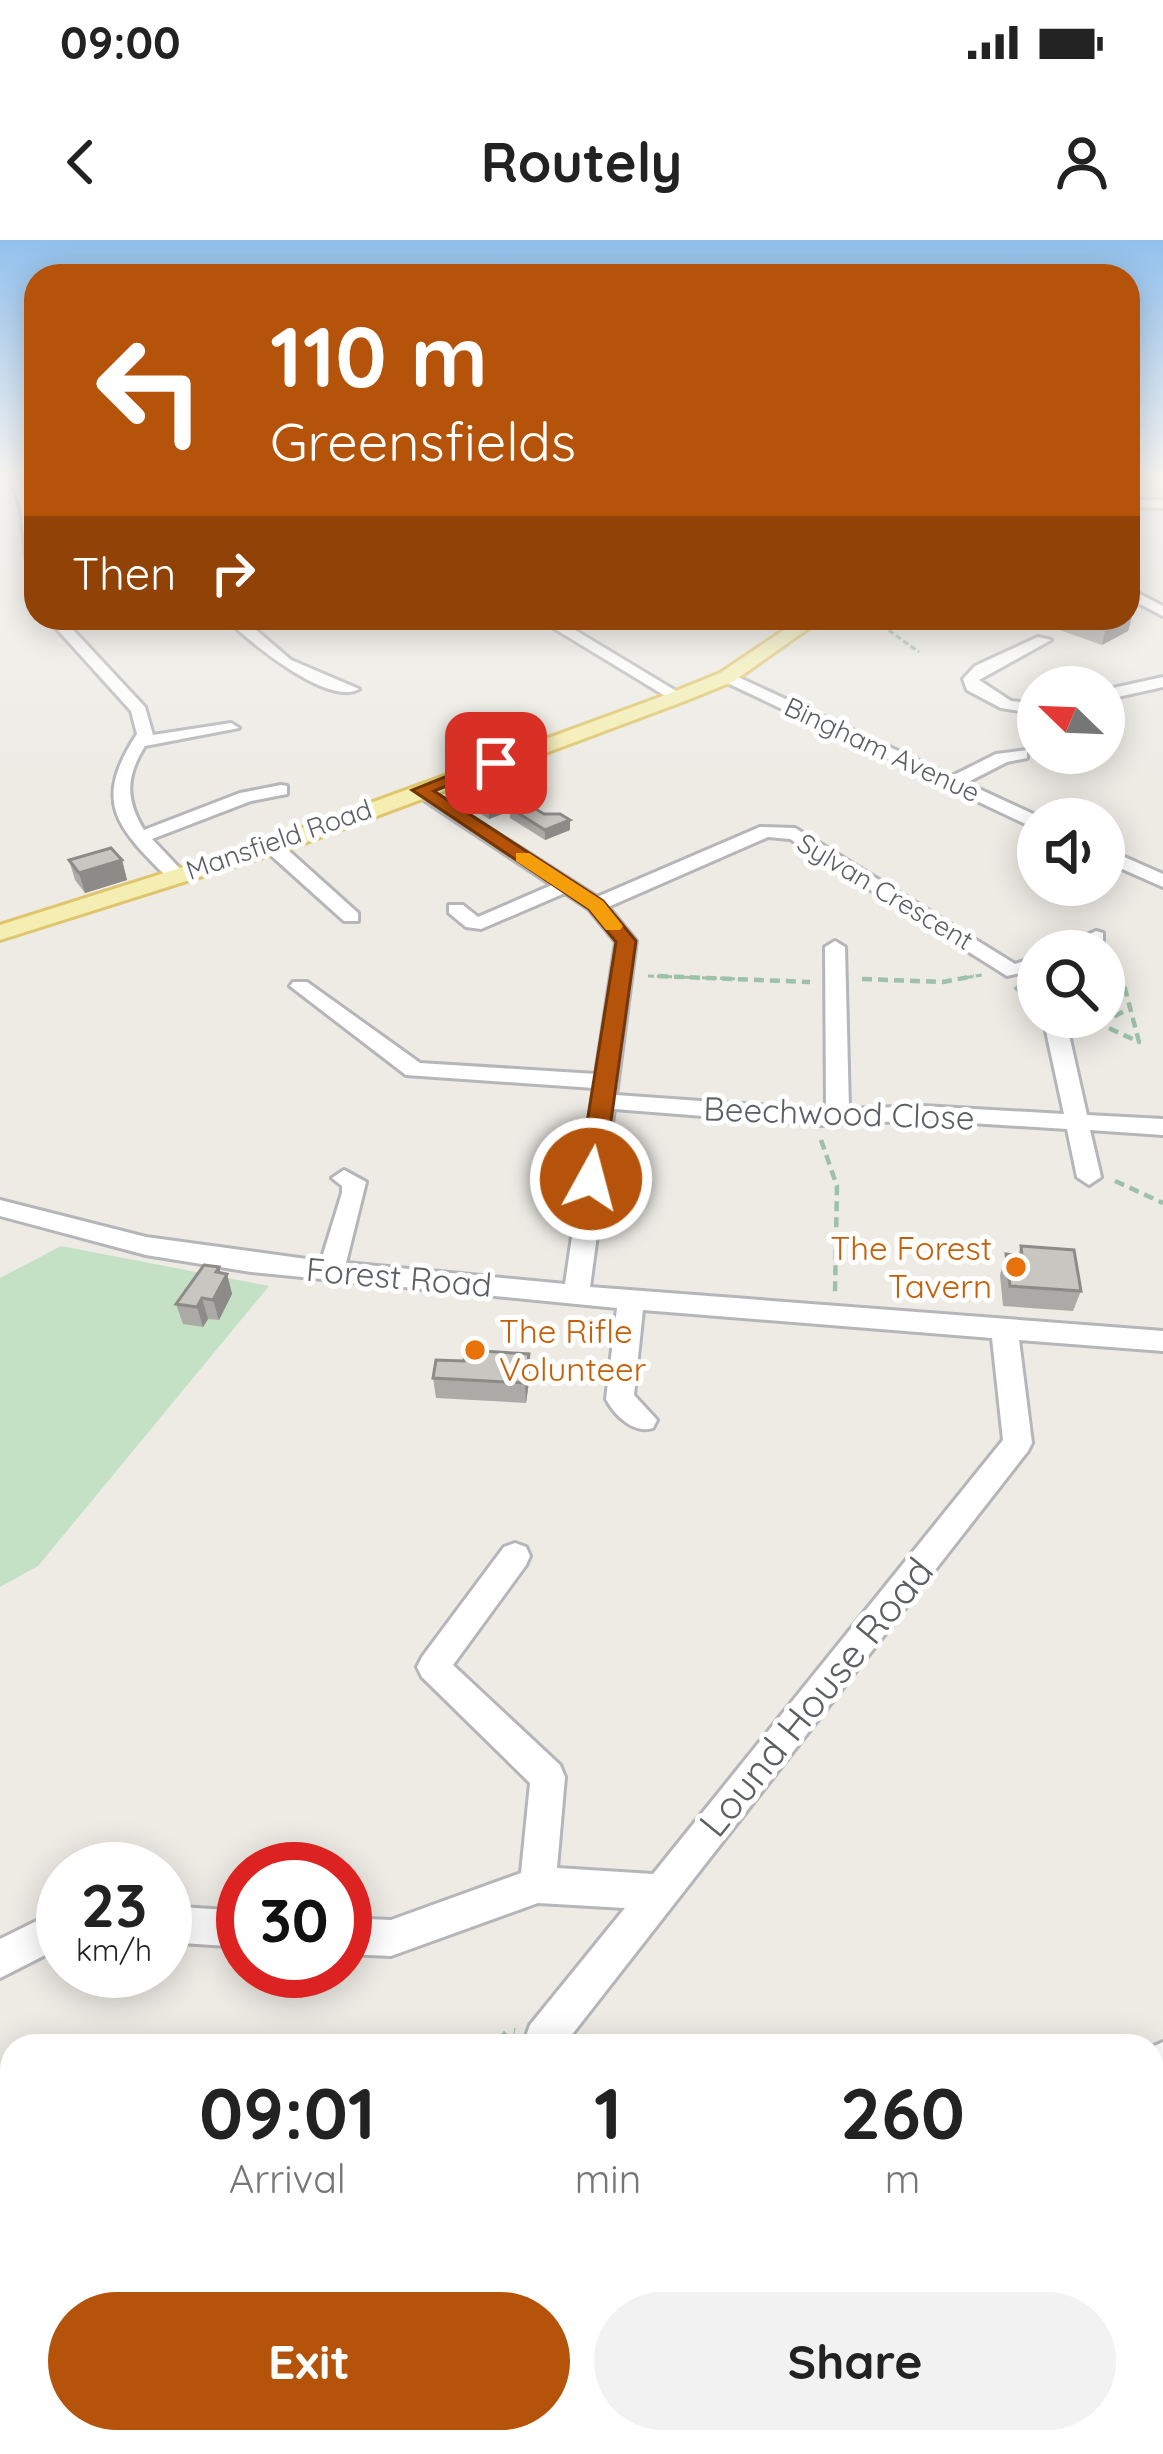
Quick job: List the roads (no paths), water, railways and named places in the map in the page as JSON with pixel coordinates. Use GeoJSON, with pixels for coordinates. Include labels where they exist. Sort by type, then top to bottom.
{"type":"FeatureCollection","features":[{"type":"Feature","properties":{"kind":"main road","name":"Mansfield Road"},"geometry":{"type":"LineString","coordinates":[[0,933],[268,848],[678,697],[727,677],[796,630]]}},
{"type":"Feature","properties":{"kind":"street"},"geometry":{"type":"LineString","coordinates":[[65,630],[140,710],[145,734],[121,779],[120,793],[139,838],[177,876]]}},
{"type":"Feature","properties":{"kind":"street"},"geometry":{"type":"LineString","coordinates":[[246,630],[286,663],[313,678],[351,689]]}},
{"type":"Feature","properties":{"kind":"street"},"geometry":{"type":"LineString","coordinates":[[564,630],[678,697]]}},
{"type":"Feature","properties":{"kind":"street"},"geometry":{"type":"LineString","coordinates":[[1017,706],[973,687],[975,674],[1043,640]]}},
{"type":"Feature","properties":{"kind":"street","name":"Bingham Avenue"},"geometry":{"type":"LineString","coordinates":[[727,677],[1017,813]]}},
{"type":"Feature","properties":{"kind":"street"},"geometry":{"type":"LineString","coordinates":[[1125,690],[1163,682]]}},
{"type":"Feature","properties":{"kind":"street"},"geometry":{"type":"LineString","coordinates":[[140,742],[231,728]]}},
{"type":"Feature","properties":{"kind":"street"},"geometry":{"type":"LineString","coordinates":[[952,783],[1017,755]]}},
{"type":"Feature","properties":{"kind":"street"},"geometry":{"type":"LineString","coordinates":[[139,838],[246,797],[281,790]]}},
{"type":"Feature","properties":{"kind":"street"},"geometry":{"type":"LineString","coordinates":[[421,790],[596,905],[626,941],[576,1295]]}},
{"type":"Feature","properties":{"kind":"street","name":"Sylvan Crescent"},"geometry":{"type":"LineString","coordinates":[[596,905],[766,831],[795,834],[1017,971]]}},
{"type":"Feature","properties":{"kind":"street"},"geometry":{"type":"LineString","coordinates":[[268,848],[342,920]]}},
{"type":"Feature","properties":{"kind":"street"},"geometry":{"type":"LineString","coordinates":[[1125,864],[1163,881]]}},
{"type":"Feature","properties":{"kind":"street"},"geometry":{"type":"LineString","coordinates":[[456,909],[473,923],[481,923],[566,886]]}},
{"type":"Feature","properties":{"kind":"street"},"geometry":{"type":"LineString","coordinates":[[829,1118],[835,947]]}},
{"type":"Feature","properties":{"kind":"street","name":"Beechwood Close"},"geometry":{"type":"LineString","coordinates":[[300,986],[414,1070],[829,1118],[922,1113],[1163,1127]]}},
{"type":"Feature","properties":{"kind":"street"},"geometry":{"type":"LineString","coordinates":[[1055,1038],[1089,1177]]}},
{"type":"Feature","properties":{"kind":"street"},"geometry":{"type":"LineString","coordinates":[[331,1270],[354,1192],[354,1182],[344,1178]]}},
{"type":"Feature","properties":{"kind":"street","name":"Forest Road"},"geometry":{"type":"LineString","coordinates":[[0,1208],[146,1246],[449,1291],[576,1295],[1163,1341]]}},
{"type":"Feature","properties":{"kind":"street"},"geometry":{"type":"LineString","coordinates":[[631,1299],[620,1399],[643,1420]]}},
{"type":"Feature","properties":{"kind":"street","name":"Lound House Road"},"geometry":{"type":"LineString","coordinates":[[548,2034],[1018,1444],[1005,1331]]}},
{"type":"Feature","properties":{"kind":"street"},"geometry":{"type":"LineString","coordinates":[[515,1556],[433,1666],[548,1777],[538,1885]]}},
{"type":"Feature","properties":{"kind":"street"},"geometry":{"type":"LineString","coordinates":[[372,1938],[391,1939],[538,1885],[660,1892]]}},
{"type":"Feature","properties":{"kind":"street"},"geometry":{"type":"LineString","coordinates":[[0,1959],[36,1940]]}},
{"type":"Feature","properties":{"kind":"place","name":"The Forest Tavern"},"geometry":{"type":"Point","coordinates":[1016,1267]}},
{"type":"Feature","properties":{"kind":"place","name":"The Rifle Volunteer"},"geometry":{"type":"Point","coordinates":[475,1350]}}]}
